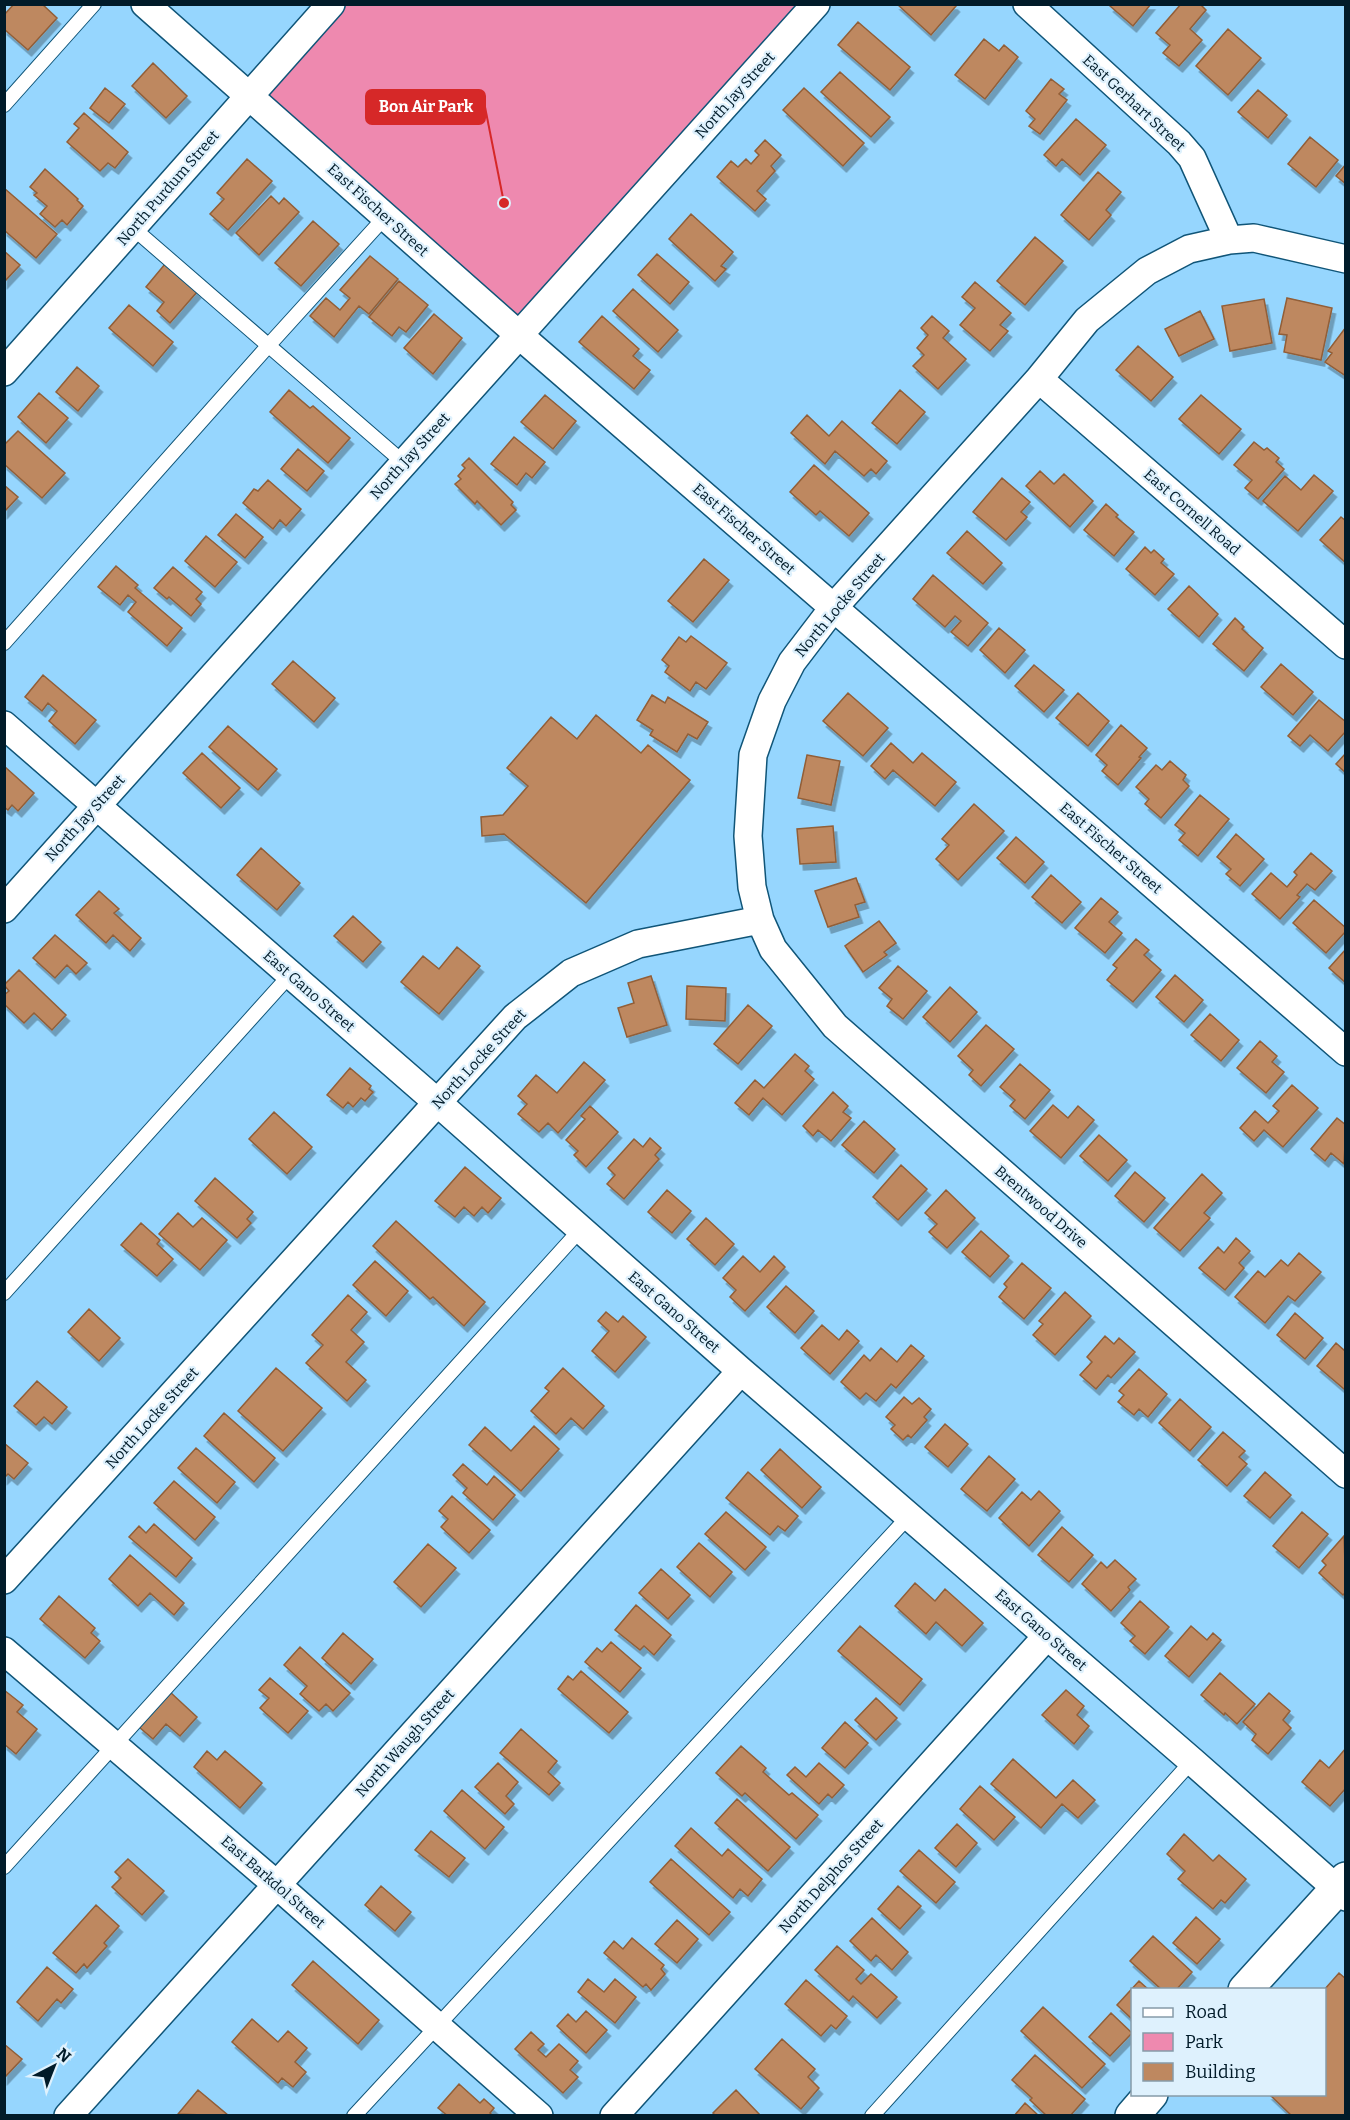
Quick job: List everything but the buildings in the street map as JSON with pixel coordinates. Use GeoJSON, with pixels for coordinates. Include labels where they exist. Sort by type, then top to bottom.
{"type":"FeatureCollection","features":[{"type":"Feature","properties":{"kind":"street","name":"East Fischer Street"},"geometry":{"type":"LineString","coordinates":[[145,4],[519,335],[1346,1052]]}},
{"type":"Feature","properties":{"kind":"street","name":"North Purdum Street"},"geometry":{"type":"LineString","coordinates":[[4,372],[331,4]]}},
{"type":"Feature","properties":{"kind":"street","name":"North Jay Street"},"geometry":{"type":"LineString","coordinates":[[4,909],[816,4]]}},
{"type":"Feature","properties":{"kind":"street","name":"East Gerhart Street"},"geometry":{"type":"LineString","coordinates":[[1027,4],[1179,143],[1192,158],[1229,240]]}},
{"type":"Feature","properties":{"kind":"street"},"geometry":{"type":"LineString","coordinates":[[1229,240],[1254,238],[1346,259]]}},
{"type":"Feature","properties":{"kind":"street","name":"North Locke Street"},"geometry":{"type":"LineString","coordinates":[[4,1580],[515,1017],[571,973],[638,944],[760,920],[752,887],[748,836],[753,755],[772,700],[792,662],[834,607],[1039,379],[1087,320],[1147,271],[1190,249],[1229,240]]}},
{"type":"Feature","properties":{"kind":"street","name":"East Cornell Road"},"geometry":{"type":"LineString","coordinates":[[1039,379],[1346,645]]}},
{"type":"Feature","properties":{"kind":"street","name":"East Gano Street"},"geometry":{"type":"LineString","coordinates":[[4,725],[97,804],[741,1371],[1342,1888]]}},
{"type":"Feature","properties":{"kind":"street","name":"Brentwood Drive"},"geometry":{"type":"LineString","coordinates":[[760,920],[773,949],[835,1026],[1346,1474]]}},
{"type":"Feature","properties":{"kind":"street","name":"North Waugh Street"},"geometry":{"type":"LineString","coordinates":[[68,2115],[741,1371]]}},
{"type":"Feature","properties":{"kind":"street","name":"North Delphos Street"},"geometry":{"type":"LineString","coordinates":[[614,2115],[1047,1636]]}},
{"type":"Feature","properties":{"kind":"street","name":"East Barkdol Street"},"geometry":{"type":"LineString","coordinates":[[4,1651],[277,1885],[539,2115]]}},
{"type":"Feature","properties":{"kind":"street"},"geometry":{"type":"LineString","coordinates":[[1246,1988],[1342,1888]]}},
{"type":"Feature","properties":{"kind":"street"},"geometry":{"type":"LineString","coordinates":[[1132,2115],[1149,2096]]}},
{"type":"Feature","properties":{"kind":"lane"},"geometry":{"type":"LineString","coordinates":[[4,105],[94,4]]}},
{"type":"Feature","properties":{"kind":"lane"},"geometry":{"type":"LineString","coordinates":[[4,643],[385,217]]}},
{"type":"Feature","properties":{"kind":"lane"},"geometry":{"type":"LineString","coordinates":[[133,228],[404,463]]}},
{"type":"Feature","properties":{"kind":"lane"},"geometry":{"type":"LineString","coordinates":[[4,1293],[290,975]]}},
{"type":"Feature","properties":{"kind":"lane"},"geometry":{"type":"LineString","coordinates":[[4,1867],[580,1230]]}},
{"type":"Feature","properties":{"kind":"lane"},"geometry":{"type":"LineString","coordinates":[[354,2115],[909,1516]]}},
{"type":"Feature","properties":{"kind":"lane"},"geometry":{"type":"LineString","coordinates":[[872,2115],[1192,1761]]}},
{"type":"Feature","properties":{"kind":"green space"},"geometry":{"type":"Polygon","coordinates":[[[331,5],[816,5],[519,335],[249,96],[331,5]]]}},
{"type":"Feature","properties":{"kind":"place","name":"Bon Air Park"},"geometry":{"type":"Point","coordinates":[504,203]}}]}
